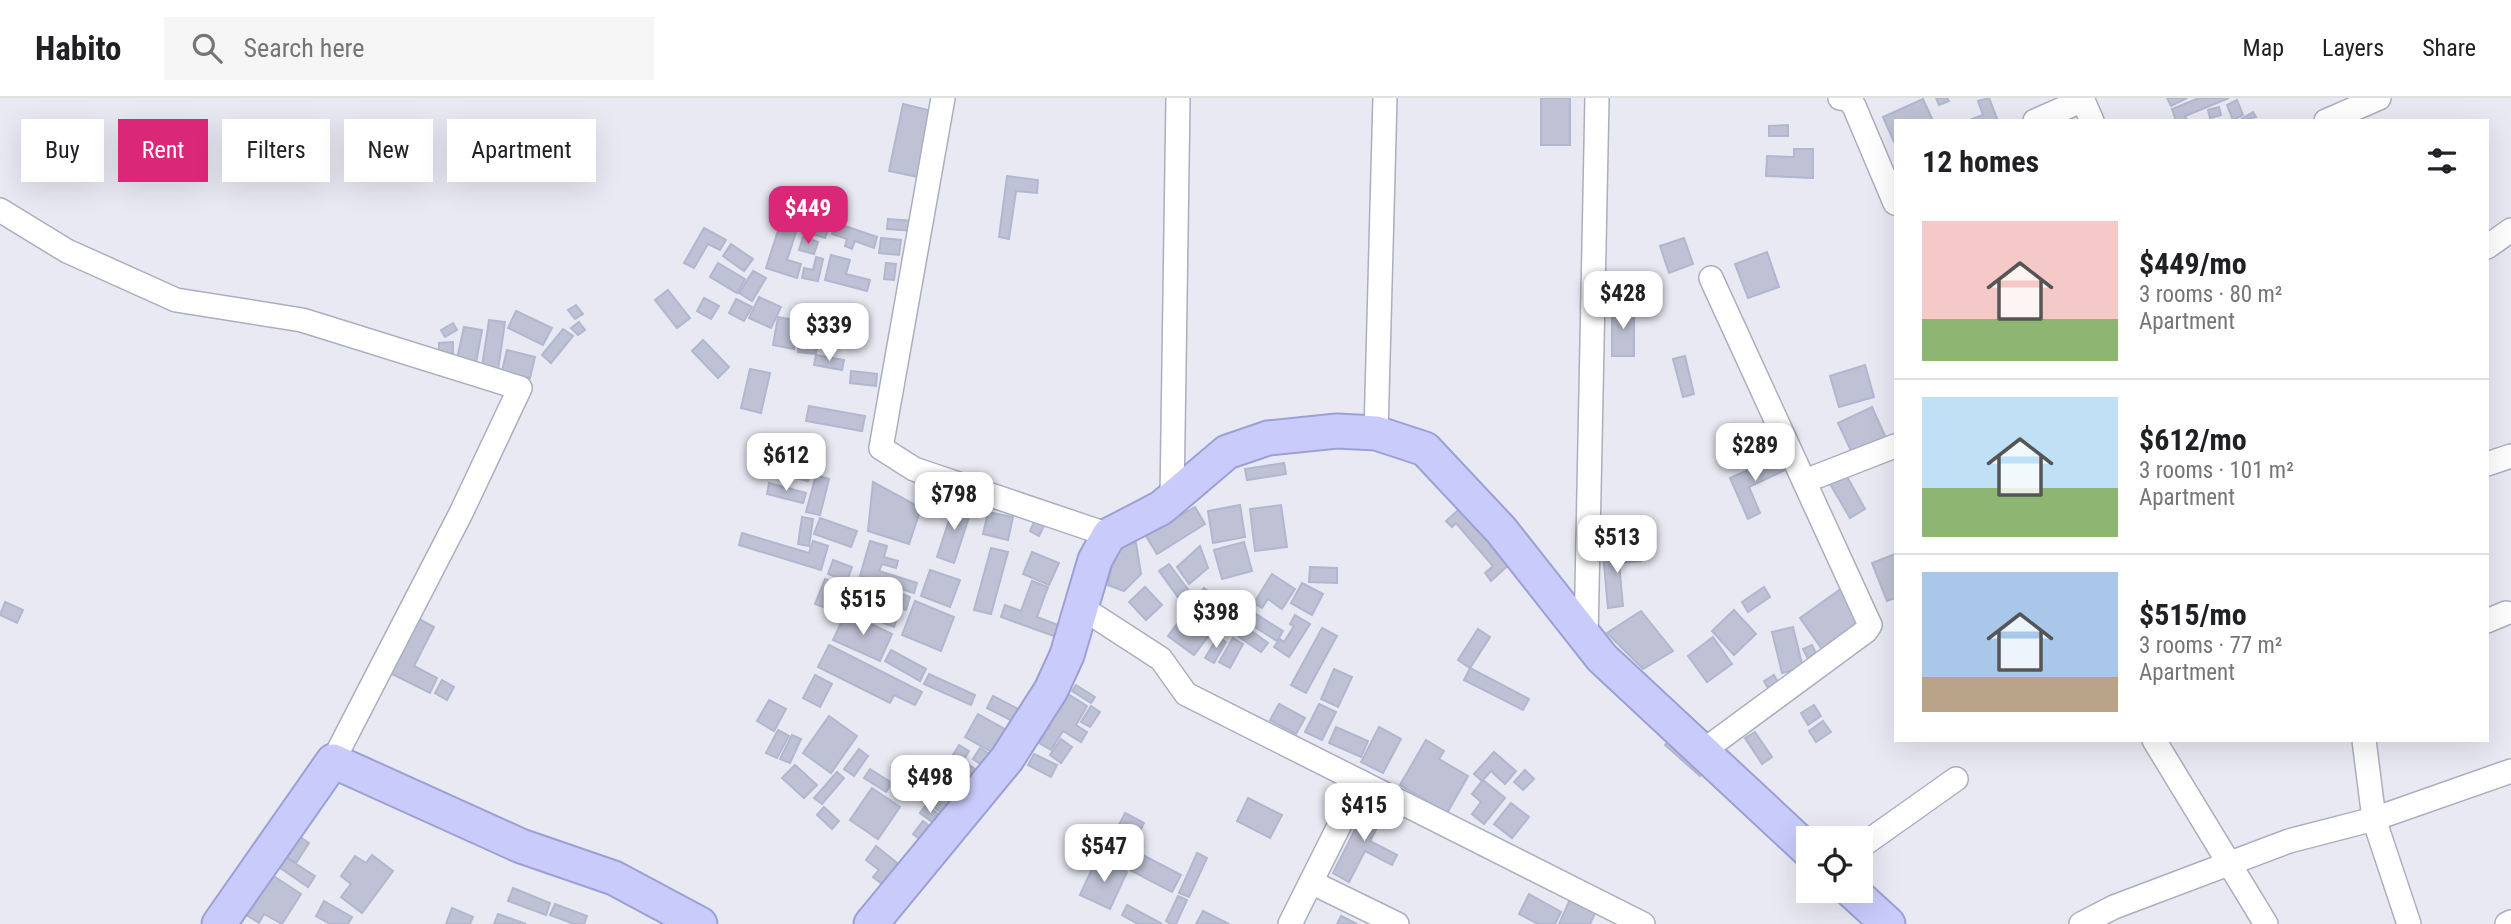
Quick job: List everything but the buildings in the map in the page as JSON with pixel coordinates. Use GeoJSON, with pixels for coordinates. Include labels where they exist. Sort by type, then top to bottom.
{"type":"FeatureCollection","features":[{"type":"Feature","properties":{"kind":"street"},"geometry":{"type":"LineString","coordinates":[[943,98],[881,448],[914,469],[1109,535]]}},
{"type":"Feature","properties":{"kind":"street"},"geometry":{"type":"LineString","coordinates":[[1172,499],[1178,98]]}},
{"type":"Feature","properties":{"kind":"street"},"geometry":{"type":"LineString","coordinates":[[1376,433],[1385,98]]}},
{"type":"Feature","properties":{"kind":"street"},"geometry":{"type":"LineString","coordinates":[[1586,638],[1597,98]]}},
{"type":"Feature","properties":{"kind":"street"},"geometry":{"type":"LineString","coordinates":[[1840,98],[1848,99],[1853,106],[1892,188]]}},
{"type":"Feature","properties":{"kind":"street"},"geometry":{"type":"LineString","coordinates":[[2331,119],[2379,98]]}},
{"type":"Feature","properties":{"kind":"street"},"geometry":{"type":"LineString","coordinates":[[2042,119],[2086,106]]}},
{"type":"Feature","properties":{"kind":"street"},"geometry":{"type":"LineString","coordinates":[[0,210],[67,251],[176,300],[302,320],[520,388],[461,513],[333,761],[219,924]]}},
{"type":"Feature","properties":{"kind":"street"},"geometry":{"type":"LineString","coordinates":[[2489,246],[2511,230]]}},
{"type":"Feature","properties":{"kind":"street"},"geometry":{"type":"LineString","coordinates":[[1703,751],[1866,631],[1870,625],[1711,278]]}},
{"type":"Feature","properties":{"kind":"street"},"geometry":{"type":"LineString","coordinates":[[871,924],[1007,759],[1051,690],[1068,655],[1095,560],[1109,535],[1161,508],[1227,452],[1268,438],[1337,431],[1376,433],[1425,449],[1501,530],[1602,658],[1796,839]]}},
{"type":"Feature","properties":{"kind":"street"},"geometry":{"type":"LineString","coordinates":[[1805,481],[1894,446]]}},
{"type":"Feature","properties":{"kind":"street"},"geometry":{"type":"LineString","coordinates":[[2489,463],[2511,456]]}},
{"type":"Feature","properties":{"kind":"street"},"geometry":{"type":"LineString","coordinates":[[1082,607],[1161,659],[1186,694],[1643,924]]}},
{"type":"Feature","properties":{"kind":"street"},"geometry":{"type":"LineString","coordinates":[[2155,742],[2266,924]]}},
{"type":"Feature","properties":{"kind":"street"},"geometry":{"type":"LineString","coordinates":[[2364,742],[2374,819],[2409,924]]}},
{"type":"Feature","properties":{"kind":"street"},"geometry":{"type":"LineString","coordinates":[[333,761],[521,846],[614,878],[700,924]]}},
{"type":"Feature","properties":{"kind":"street"},"geometry":{"type":"LineString","coordinates":[[2081,924],[2113,907],[2228,862],[2288,841],[2374,819],[2511,771]]}},
{"type":"Feature","properties":{"kind":"street"},"geometry":{"type":"LineString","coordinates":[[1873,837],[1956,779]]}},
{"type":"Feature","properties":{"kind":"street"},"geometry":{"type":"LineString","coordinates":[[1290,924],[1361,782]]}},
{"type":"Feature","properties":{"kind":"street"},"geometry":{"type":"LineString","coordinates":[[1311,882],[1397,924]]}},
{"type":"Feature","properties":{"kind":"street"},"geometry":{"type":"LineString","coordinates":[[1865,903],[1888,924]]}}]}
